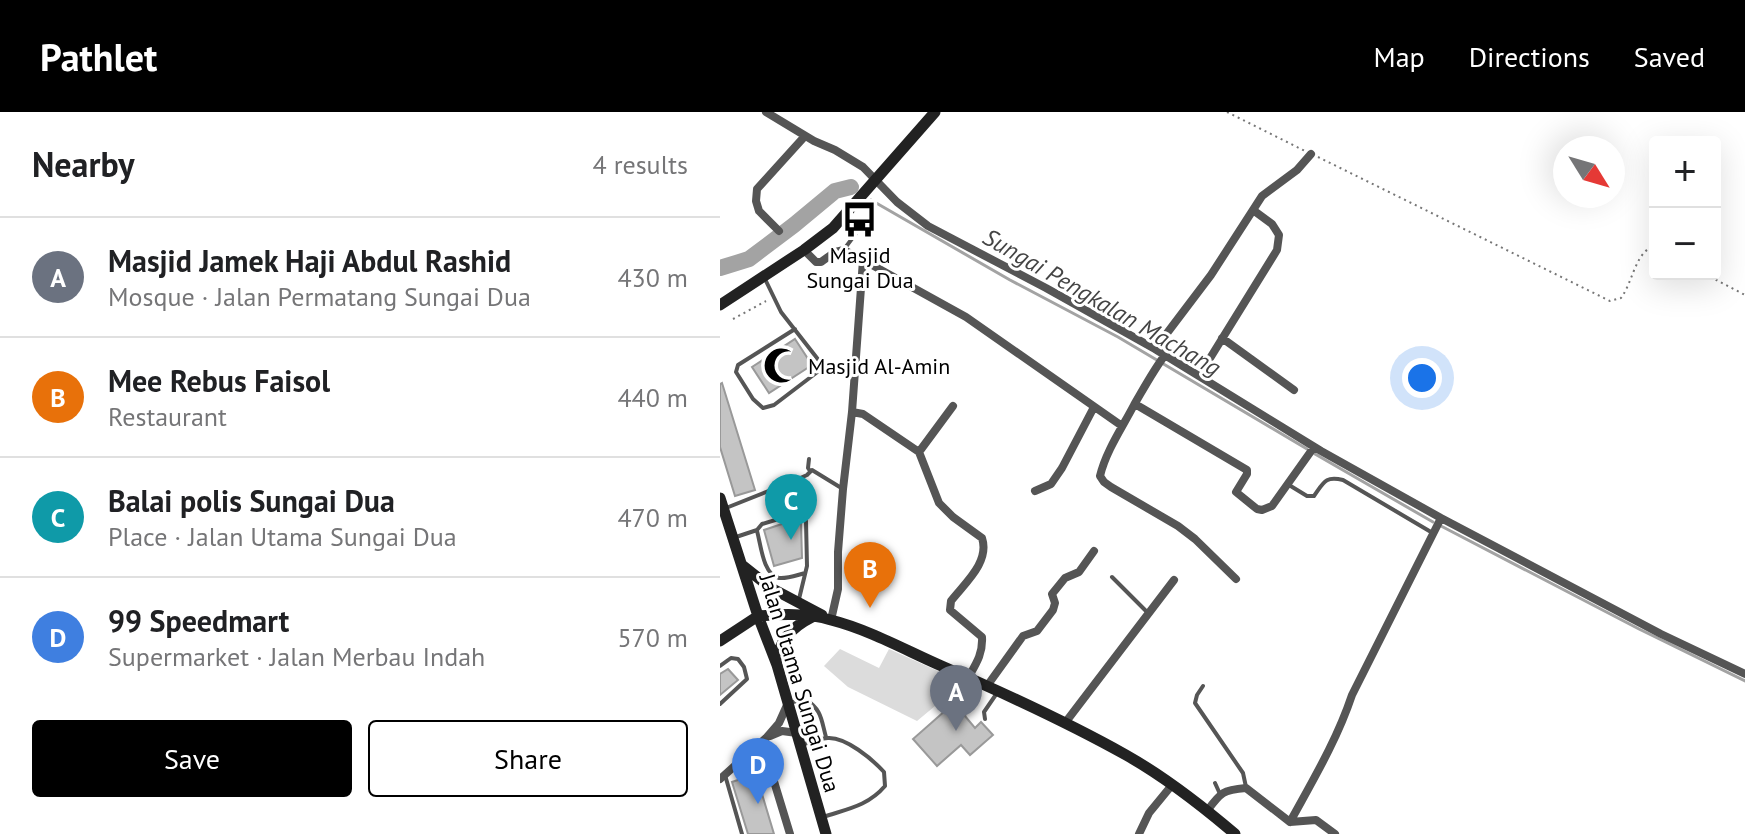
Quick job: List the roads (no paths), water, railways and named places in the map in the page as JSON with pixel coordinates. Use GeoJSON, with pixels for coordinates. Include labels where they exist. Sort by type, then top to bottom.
{"type":"FeatureCollection","features":[{"type":"Feature","properties":{"kind":"main road"},"geometry":{"type":"LineString","coordinates":[[721,306],[833,228],[935,112]]}},
{"type":"Feature","properties":{"kind":"main road","name":"Jalan Utama Sungai Dua"},"geometry":{"type":"LineString","coordinates":[[721,504],[777,665],[826,834]]}},
{"type":"Feature","properties":{"kind":"main road"},"geometry":{"type":"LineString","coordinates":[[742,565],[771,588],[831,620]]}},
{"type":"Feature","properties":{"kind":"main road"},"geometry":{"type":"LineString","coordinates":[[720,641],[758,616],[814,616],[859,629],[1065,723],[1128,756],[1172,785],[1235,834]]}},
{"type":"Feature","properties":{"kind":"main road"},"geometry":{"type":"LineString","coordinates":[[777,665],[779,650],[785,639],[798,624],[814,616]]}},
{"type":"Feature","properties":{"kind":"street"},"geometry":{"type":"LineString","coordinates":[[766,112],[863,167],[897,202],[928,226],[1155,349],[1314,447],[1441,518],[1661,634],[1745,674]]}},
{"type":"Feature","properties":{"kind":"street"},"geometry":{"type":"LineString","coordinates":[[779,231],[759,211],[757,189],[805,136]]}},
{"type":"Feature","properties":{"kind":"street"},"geometry":{"type":"LineString","coordinates":[[1155,349],[1211,275],[1262,196],[1297,170],[1311,154]]}},
{"type":"Feature","properties":{"kind":"street"},"geometry":{"type":"LineString","coordinates":[[1199,376],[1277,250],[1279,235],[1272,224],[1253,210]]}},
{"type":"Feature","properties":{"kind":"street"},"geometry":{"type":"LineString","coordinates":[[804,250],[816,262],[844,250],[966,317],[1122,426]]}},
{"type":"Feature","properties":{"kind":"street"},"geometry":{"type":"LineString","coordinates":[[831,620],[838,589],[838,552],[863,260]]}},
{"type":"Feature","properties":{"kind":"street"},"geometry":{"type":"LineString","coordinates":[[1222,338],[1294,390]]}},
{"type":"Feature","properties":{"kind":"street"},"geometry":{"type":"LineString","coordinates":[[1164,356],[1122,426],[1100,476],[1104,482],[1178,526],[1236,579]]}},
{"type":"Feature","properties":{"kind":"street"},"geometry":{"type":"LineString","coordinates":[[1135,404],[1247,470],[1236,492],[1257,509],[1272,506],[1314,447]]}},
{"type":"Feature","properties":{"kind":"street"},"geometry":{"type":"LineString","coordinates":[[919,452],[953,406]]}},
{"type":"Feature","properties":{"kind":"street"},"geometry":{"type":"LineString","coordinates":[[1035,491],[1051,484],[1094,407]]}},
{"type":"Feature","properties":{"kind":"street"},"geometry":{"type":"LineString","coordinates":[[852,412],[863,414],[919,452],[939,503],[982,538],[985,550],[981,563],[950,606],[953,613],[982,637],[979,659],[968,678]]}},
{"type":"Feature","properties":{"kind":"street"},"geometry":{"type":"LineString","coordinates":[[1290,822],[1333,744],[1359,682],[1441,518]]}},
{"type":"Feature","properties":{"kind":"street"},"geometry":{"type":"LineString","coordinates":[[992,689],[1023,636],[1037,631],[1053,610],[1055,603],[1050,593],[1065,578],[1079,572],[1094,551]]}},
{"type":"Feature","properties":{"kind":"street"},"geometry":{"type":"LineString","coordinates":[[1065,723],[1174,580]]}},
{"type":"Feature","properties":{"kind":"street"},"geometry":{"type":"LineString","coordinates":[[722,777],[764,740],[779,723],[788,703]]}},
{"type":"Feature","properties":{"kind":"street"},"geometry":{"type":"LineString","coordinates":[[764,740],[782,731],[798,739]]}},
{"type":"Feature","properties":{"kind":"street"},"geometry":{"type":"LineString","coordinates":[[764,740],[790,834]]}},
{"type":"Feature","properties":{"kind":"street"},"geometry":{"type":"LineString","coordinates":[[1139,834],[1149,813],[1172,785]]}},
{"type":"Feature","properties":{"kind":"street"},"geometry":{"type":"LineString","coordinates":[[1207,811],[1220,794],[1246,788],[1290,822],[1316,820],[1335,834]]}},
{"type":"Feature","properties":{"kind":"lane"},"geometry":{"type":"LineString","coordinates":[[844,250],[866,220]]}},
{"type":"Feature","properties":{"kind":"lane"},"geometry":{"type":"LineString","coordinates":[[764,277],[781,312],[824,367],[855,374]]}},
{"type":"Feature","properties":{"kind":"lane"},"geometry":{"type":"LineString","coordinates":[[795,329],[738,365],[736,372],[753,399],[763,408],[774,405],[824,367]]}},
{"type":"Feature","properties":{"kind":"lane"},"geometry":{"type":"LineString","coordinates":[[809,459],[810,471],[843,489]]}},
{"type":"Feature","properties":{"kind":"lane"},"geometry":{"type":"LineString","coordinates":[[721,504],[796,480],[810,471]]}},
{"type":"Feature","properties":{"kind":"lane"},"geometry":{"type":"LineString","coordinates":[[1287,484],[1307,496],[1314,496],[1325,481],[1332,478],[1343,480],[1434,533]]}},
{"type":"Feature","properties":{"kind":"lane"},"geometry":{"type":"LineString","coordinates":[[733,538],[757,530],[762,524],[798,513],[803,516],[806,521],[807,566],[799,602]]}},
{"type":"Feature","properties":{"kind":"lane"},"geometry":{"type":"LineString","coordinates":[[757,530],[769,572],[783,578],[805,573]]}},
{"type":"Feature","properties":{"kind":"lane"},"geometry":{"type":"LineString","coordinates":[[1112,577],[1148,613]]}},
{"type":"Feature","properties":{"kind":"lane"},"geometry":{"type":"LineString","coordinates":[[720,666],[731,658],[738,659],[747,679],[720,704]]}},
{"type":"Feature","properties":{"kind":"lane"},"geometry":{"type":"LineString","coordinates":[[1203,686],[1195,703],[1243,773],[1246,788]]}},
{"type":"Feature","properties":{"kind":"lane"},"geometry":{"type":"LineString","coordinates":[[985,719],[984,712],[992,689]]}},
{"type":"Feature","properties":{"kind":"lane"},"geometry":{"type":"LineString","coordinates":[[788,703],[805,699],[815,705],[826,737]]}},
{"type":"Feature","properties":{"kind":"lane"},"geometry":{"type":"LineString","coordinates":[[798,739],[840,739],[872,759],[884,772],[885,786],[876,797],[864,804],[821,817]]}},
{"type":"Feature","properties":{"kind":"lane"},"geometry":{"type":"LineString","coordinates":[[722,777],[742,834]]}},
{"type":"Feature","properties":{"kind":"lane"},"geometry":{"type":"LineString","coordinates":[[1215,783],[1220,794]]}},
{"type":"Feature","properties":{"kind":"waterway","name":"Sungai Pengkalan Machang"},"geometry":{"type":"LineString","coordinates":[[720,268],[749,259],[835,191],[851,187]]}},
{"type":"Feature","properties":{"kind":"waterway","name":"Sungai Pengkalan Machang"},"geometry":{"type":"LineString","coordinates":[[871,200],[1010,280],[1118,337],[1307,449]]}},
{"type":"Feature","properties":{"kind":"waterway","name":"Sungai Pengkalan Machang"},"geometry":{"type":"LineString","coordinates":[[1315,454],[1433,522]]}},
{"type":"Feature","properties":{"kind":"waterway","name":"Sungai Pengkalan Machang"},"geometry":{"type":"LineString","coordinates":[[1441,526],[1745,681]]}},
{"type":"Feature","properties":{"kind":"place","name":"Masjid Sungai Dua"},"geometry":{"type":"Point","coordinates":[860,219]}},
{"type":"Feature","properties":{"kind":"place","name":"Masjid Al-Amin"},"geometry":{"type":"Point","coordinates":[782,366]}},
{"type":"Feature","properties":{"kind":"place","name":"Balai polis Sungai Dua"},"geometry":{"type":"Point","coordinates":[791,540]}},
{"type":"Feature","properties":{"kind":"place","name":"Mee Rebus Faisol"},"geometry":{"type":"Point","coordinates":[870,608]}},
{"type":"Feature","properties":{"kind":"place","name":"Masjid Jamek Haji Abdul Rashid"},"geometry":{"type":"Point","coordinates":[956,731]}},
{"type":"Feature","properties":{"kind":"place","name":"99 Speedmart"},"geometry":{"type":"Point","coordinates":[758,804]}}]}
